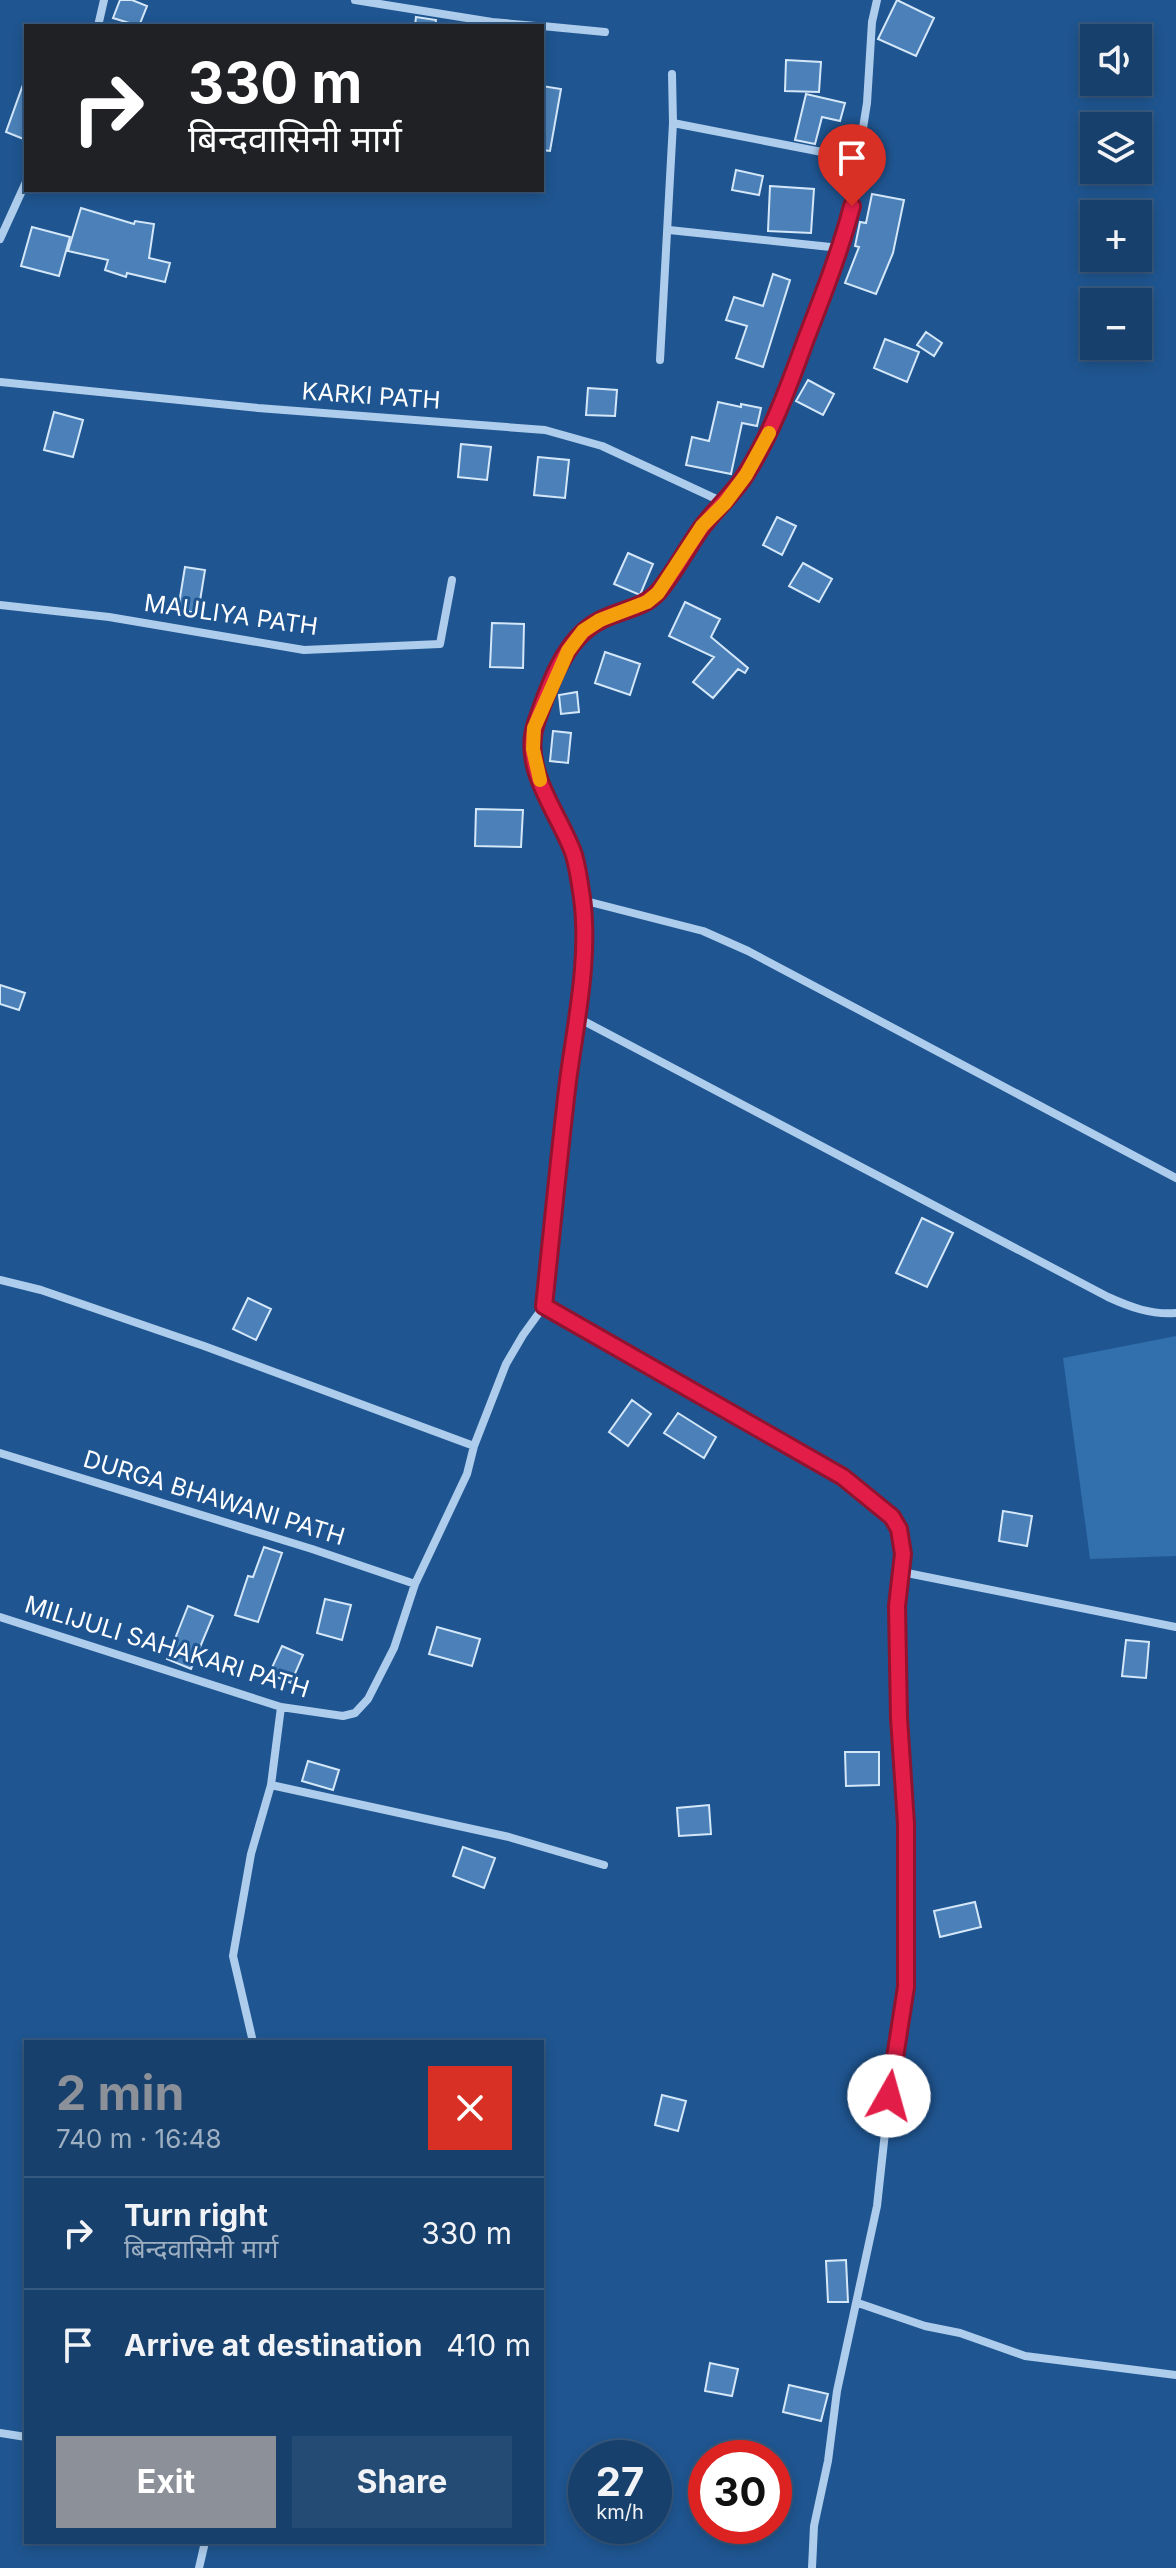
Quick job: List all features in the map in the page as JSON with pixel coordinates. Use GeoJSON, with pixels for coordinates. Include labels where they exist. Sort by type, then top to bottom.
{"type":"FeatureCollection","features":[{"type":"Feature","properties":{"kind":"street"},"geometry":{"type":"LineString","coordinates":[[98,24],[104,0]]}},
{"type":"Feature","properties":{"kind":"street"},"geometry":{"type":"LineString","coordinates":[[355,0],[516,24]]}},
{"type":"Feature","properties":{"kind":"street"},"geometry":{"type":"LineString","coordinates":[[415,1584],[459,1494],[506,1364],[544,1306],[562,1124],[578,1018],[584,951],[582,900],[574,856],[538,776],[533,749],[534,728],[568,651],[583,631],[600,620],[647,602],[658,593],[702,526],[746,475],[778,414],[840,248],[857,184],[867,103],[872,22],[877,0]]}},
{"type":"Feature","properties":{"kind":"street"},"geometry":{"type":"LineString","coordinates":[[544,26],[605,32]]}},
{"type":"Feature","properties":{"kind":"street"},"geometry":{"type":"LineString","coordinates":[[660,360],[669,230],[672,74]]}},
{"type":"Feature","properties":{"kind":"street"},"geometry":{"type":"LineString","coordinates":[[673,123],[858,159]]}},
{"type":"Feature","properties":{"kind":"street"},"geometry":{"type":"LineString","coordinates":[[0,239],[24,186]]}},
{"type":"Feature","properties":{"kind":"street"},"geometry":{"type":"LineString","coordinates":[[669,230],[840,248]]}},
{"type":"Feature","properties":{"kind":"street","name":"KARKI PATH"},"geometry":{"type":"LineString","coordinates":[[0,382],[258,408],[545,430],[602,446],[725,503]]}},
{"type":"Feature","properties":{"kind":"street","name":"MAULIYA PATH"},"geometry":{"type":"LineString","coordinates":[[0,605],[109,617],[304,650],[440,644],[452,580]]}},
{"type":"Feature","properties":{"kind":"street"},"geometry":{"type":"LineString","coordinates":[[582,900],[703,931],[748,951],[1176,1178]]}},
{"type":"Feature","properties":{"kind":"street"},"geometry":{"type":"LineString","coordinates":[[578,1018],[1108,1297],[1131,1308],[1176,1313]]}},
{"type":"Feature","properties":{"kind":"street"},"geometry":{"type":"LineString","coordinates":[[0,1280],[41,1290],[204,1346],[474,1446]]}},
{"type":"Feature","properties":{"kind":"street"},"geometry":{"type":"LineString","coordinates":[[544,1306],[843,1477],[892,1517],[899,1529],[903,1554],[897,1606],[899,1718],[906,1824],[906,1987],[892,2068],[877,2206],[837,2391],[828,2461],[814,2526],[812,2568]]}},
{"type":"Feature","properties":{"kind":"street","name":"DURGA BHAWANI PATH"},"geometry":{"type":"LineString","coordinates":[[0,1453],[415,1584]]}},
{"type":"Feature","properties":{"kind":"street"},"geometry":{"type":"LineString","coordinates":[[902,1572],[1176,1627]]}},
{"type":"Feature","properties":{"kind":"street","name":"MILIJULI SAHAKARI PATH"},"geometry":{"type":"LineString","coordinates":[[0,1617],[281,1707],[351,1715],[368,1699],[394,1648],[415,1584]]}},
{"type":"Feature","properties":{"kind":"street"},"geometry":{"type":"LineString","coordinates":[[253,2040],[233,1956],[251,1854],[271,1785],[281,1707]]}},
{"type":"Feature","properties":{"kind":"street"},"geometry":{"type":"LineString","coordinates":[[271,1785],[509,1837],[604,1865]]}},
{"type":"Feature","properties":{"kind":"street"},"geometry":{"type":"LineString","coordinates":[[858,2303],[1025,2356],[1176,2375]]}},
{"type":"Feature","properties":{"kind":"street"},"geometry":{"type":"LineString","coordinates":[[0,2433],[24,2437]]}},
{"type":"Feature","properties":{"kind":"street"},"geometry":{"type":"LineString","coordinates":[[199,2568],[205,2544]]}},
{"type":"Feature","properties":{"kind":"shaded area"},"geometry":{"type":"Polygon","coordinates":[[[1176,1336],[1176,1556],[1090,1559],[1063,1358],[1176,1336]]]}},
{"type":"Feature","properties":{"kind":"building"},"geometry":{"type":"Polygon","coordinates":[[[120,0],[132,0],[147,6],[140,24],[113,18],[120,0]]]}},
{"type":"Feature","properties":{"kind":"building"},"geometry":{"type":"Polygon","coordinates":[[[897,0],[934,18],[916,56],[878,39],[897,0]]]}},
{"type":"Feature","properties":{"kind":"building"},"geometry":{"type":"Polygon","coordinates":[[[416,17],[436,20],[435,24],[415,24],[416,17]]]}},
{"type":"Feature","properties":{"kind":"building"},"geometry":{"type":"Polygon","coordinates":[[[786,60],[821,62],[819,92],[785,91],[786,60]]]}},
{"type":"Feature","properties":{"kind":"building"},"geometry":{"type":"Polygon","coordinates":[[[24,82],[24,139],[6,132],[24,82]]]}},
{"type":"Feature","properties":{"kind":"building"},"geometry":{"type":"Polygon","coordinates":[[[544,86],[561,89],[550,151],[544,150],[544,86]]]}},
{"type":"Feature","properties":{"kind":"building"},"geometry":{"type":"Polygon","coordinates":[[[806,94],[845,103],[840,121],[822,117],[815,144],[795,140],[806,94]]]}},
{"type":"Feature","properties":{"kind":"building"},"geometry":{"type":"Polygon","coordinates":[[[736,170],[763,176],[759,195],[732,190],[736,170]]]}},
{"type":"Feature","properties":{"kind":"building"},"geometry":{"type":"Polygon","coordinates":[[[770,186],[814,189],[811,233],[768,231],[770,186]]]}},
{"type":"Feature","properties":{"kind":"building"},"geometry":{"type":"Polygon","coordinates":[[[872,194],[904,200],[893,253],[876,294],[845,283],[859,247],[855,246],[860,222],[866,223],[872,194]]]}},
{"type":"Feature","properties":{"kind":"building"},"geometry":{"type":"Polygon","coordinates":[[[81,208],[134,224],[135,221],[154,224],[149,258],[170,263],[165,282],[127,273],[126,277],[105,270],[108,260],[68,251],[81,208]]]}},
{"type":"Feature","properties":{"kind":"building"},"geometry":{"type":"Polygon","coordinates":[[[32,227],[70,237],[59,276],[21,266],[32,227]]]}},
{"type":"Feature","properties":{"kind":"building"},"geometry":{"type":"Polygon","coordinates":[[[773,274],[790,280],[763,367],[736,358],[747,326],[726,320],[734,297],[763,306],[773,274]]]}},
{"type":"Feature","properties":{"kind":"building"},"geometry":{"type":"Polygon","coordinates":[[[926,332],[942,343],[934,356],[917,345],[926,332]]]}},
{"type":"Feature","properties":{"kind":"building"},"geometry":{"type":"Polygon","coordinates":[[[885,339],[919,352],[907,382],[874,368],[885,339]]]}},
{"type":"Feature","properties":{"kind":"building"},"geometry":{"type":"Polygon","coordinates":[[[808,380],[834,394],[823,415],[796,401],[808,380]]]}},
{"type":"Feature","properties":{"kind":"building"},"geometry":{"type":"Polygon","coordinates":[[[588,388],[617,390],[615,416],[586,415],[588,388]]]}},
{"type":"Feature","properties":{"kind":"building"},"geometry":{"type":"Polygon","coordinates":[[[718,402],[761,408],[757,426],[742,423],[731,474],[686,465],[692,437],[709,441],[718,402]]]}},
{"type":"Feature","properties":{"kind":"building"},"geometry":{"type":"Polygon","coordinates":[[[54,412],[83,420],[73,457],[44,450],[54,412]]]}},
{"type":"Feature","properties":{"kind":"building"},"geometry":{"type":"Polygon","coordinates":[[[461,444],[491,447],[487,480],[458,477],[461,444]]]}},
{"type":"Feature","properties":{"kind":"building"},"geometry":{"type":"Polygon","coordinates":[[[538,457],[569,460],[565,498],[534,495],[538,457]]]}},
{"type":"Feature","properties":{"kind":"building"},"geometry":{"type":"Polygon","coordinates":[[[777,517],[796,526],[782,555],[763,545],[777,517]]]}},
{"type":"Feature","properties":{"kind":"building"},"geometry":{"type":"Polygon","coordinates":[[[628,553],[653,564],[640,595],[614,584],[628,553]]]}},
{"type":"Feature","properties":{"kind":"building"},"geometry":{"type":"Polygon","coordinates":[[[803,563],[832,579],[819,602],[789,586],[803,563]]]}},
{"type":"Feature","properties":{"kind":"building"},"geometry":{"type":"Polygon","coordinates":[[[185,567],[205,570],[198,613],[178,610],[185,567]]]}},
{"type":"Feature","properties":{"kind":"building"},"geometry":{"type":"Polygon","coordinates":[[[685,602],[720,619],[711,637],[748,668],[745,673],[738,669],[713,698],[693,682],[714,657],[669,636],[685,602]]]}},
{"type":"Feature","properties":{"kind":"building"},"geometry":{"type":"Polygon","coordinates":[[[492,623],[524,624],[523,668],[490,667],[492,623]]]}},
{"type":"Feature","properties":{"kind":"building"},"geometry":{"type":"Polygon","coordinates":[[[605,652],[640,664],[630,695],[595,683],[605,652]]]}},
{"type":"Feature","properties":{"kind":"building"},"geometry":{"type":"Polygon","coordinates":[[[577,692],[579,712],[561,714],[559,695],[577,692]]]}},
{"type":"Feature","properties":{"kind":"building"},"geometry":{"type":"Polygon","coordinates":[[[553,731],[571,733],[568,763],[550,761],[553,731]]]}},
{"type":"Feature","properties":{"kind":"building"},"geometry":{"type":"Polygon","coordinates":[[[476,809],[523,810],[521,847],[475,846],[476,809]]]}},
{"type":"Feature","properties":{"kind":"building"},"geometry":{"type":"Polygon","coordinates":[[[0,985],[25,993],[19,1010],[0,1004],[0,985]]]}},
{"type":"Feature","properties":{"kind":"building"},"geometry":{"type":"Polygon","coordinates":[[[922,1218],[953,1233],[927,1287],[896,1273],[922,1218]]]}},
{"type":"Feature","properties":{"kind":"building"},"geometry":{"type":"Polygon","coordinates":[[[248,1298],[271,1309],[256,1340],[233,1329],[248,1298]]]}},
{"type":"Feature","properties":{"kind":"building"},"geometry":{"type":"Polygon","coordinates":[[[632,1400],[651,1414],[628,1446],[609,1432],[632,1400]]]}},
{"type":"Feature","properties":{"kind":"building"},"geometry":{"type":"Polygon","coordinates":[[[678,1413],[716,1437],[704,1458],[664,1433],[678,1413]]]}},
{"type":"Feature","properties":{"kind":"building"},"geometry":{"type":"Polygon","coordinates":[[[1003,1511],[1032,1516],[1027,1546],[999,1541],[1003,1511]]]}},
{"type":"Feature","properties":{"kind":"building"},"geometry":{"type":"Polygon","coordinates":[[[264,1547],[282,1553],[258,1622],[235,1615],[248,1576],[253,1577],[264,1547]]]}},
{"type":"Feature","properties":{"kind":"building"},"geometry":{"type":"Polygon","coordinates":[[[325,1599],[351,1605],[342,1640],[317,1633],[325,1599]]]}},
{"type":"Feature","properties":{"kind":"building"},"geometry":{"type":"Polygon","coordinates":[[[188,1606],[213,1616],[191,1669],[167,1659],[188,1606]]]}},
{"type":"Feature","properties":{"kind":"building"},"geometry":{"type":"Polygon","coordinates":[[[437,1627],[480,1639],[472,1666],[429,1654],[437,1627]]]}},
{"type":"Feature","properties":{"kind":"building"},"geometry":{"type":"Polygon","coordinates":[[[1126,1640],[1149,1642],[1146,1678],[1122,1676],[1126,1640]]]}},
{"type":"Feature","properties":{"kind":"building"},"geometry":{"type":"Polygon","coordinates":[[[282,1646],[303,1655],[291,1683],[269,1674],[282,1646]]]}},
{"type":"Feature","properties":{"kind":"building"},"geometry":{"type":"Polygon","coordinates":[[[845,1752],[879,1752],[879,1785],[846,1786],[845,1752]]]}},
{"type":"Feature","properties":{"kind":"building"},"geometry":{"type":"Polygon","coordinates":[[[308,1761],[339,1770],[333,1790],[302,1781],[308,1761]]]}},
{"type":"Feature","properties":{"kind":"building"},"geometry":{"type":"Polygon","coordinates":[[[709,1805],[711,1834],[679,1836],[677,1808],[709,1805]]]}},
{"type":"Feature","properties":{"kind":"building"},"geometry":{"type":"Polygon","coordinates":[[[463,1847],[495,1858],[484,1888],[453,1876],[463,1847]]]}},
{"type":"Feature","properties":{"kind":"building"},"geometry":{"type":"Polygon","coordinates":[[[975,1902],[981,1927],[940,1937],[934,1911],[975,1902]]]}},
{"type":"Feature","properties":{"kind":"building"},"geometry":{"type":"Polygon","coordinates":[[[662,2095],[686,2101],[678,2131],[655,2125],[662,2095]]]}},
{"type":"Feature","properties":{"kind":"building"},"geometry":{"type":"Polygon","coordinates":[[[846,2260],[848,2302],[828,2302],[826,2261],[846,2260]]]}},
{"type":"Feature","properties":{"kind":"building"},"geometry":{"type":"Polygon","coordinates":[[[710,2363],[738,2369],[732,2396],[705,2391],[710,2363]]]}},
{"type":"Feature","properties":{"kind":"building"},"geometry":{"type":"Polygon","coordinates":[[[789,2385],[828,2394],[821,2421],[783,2412],[789,2385]]]}},
{"type":"Feature","properties":{"kind":"slow traffic"},"geometry":{"type":"LineString","coordinates":[[540,780],[533,749],[534,728],[568,651],[583,631],[600,620],[647,602],[658,593],[702,526],[746,475],[769,433]]}},
{"type":"Feature","properties":{"kind":"route"},"geometry":{"type":"LineString","coordinates":[[852,206],[840,248],[778,414],[746,475],[702,526],[658,593],[647,602],[600,620],[583,631],[568,651],[548,693],[534,728],[533,749],[538,776],[574,856],[582,900],[584,951],[578,1018],[562,1124],[544,1306],[843,1477],[884,1508],[899,1529],[902,1540],[897,1606],[899,1718],[906,1824],[906,1987],[889,2096]]}}]}
